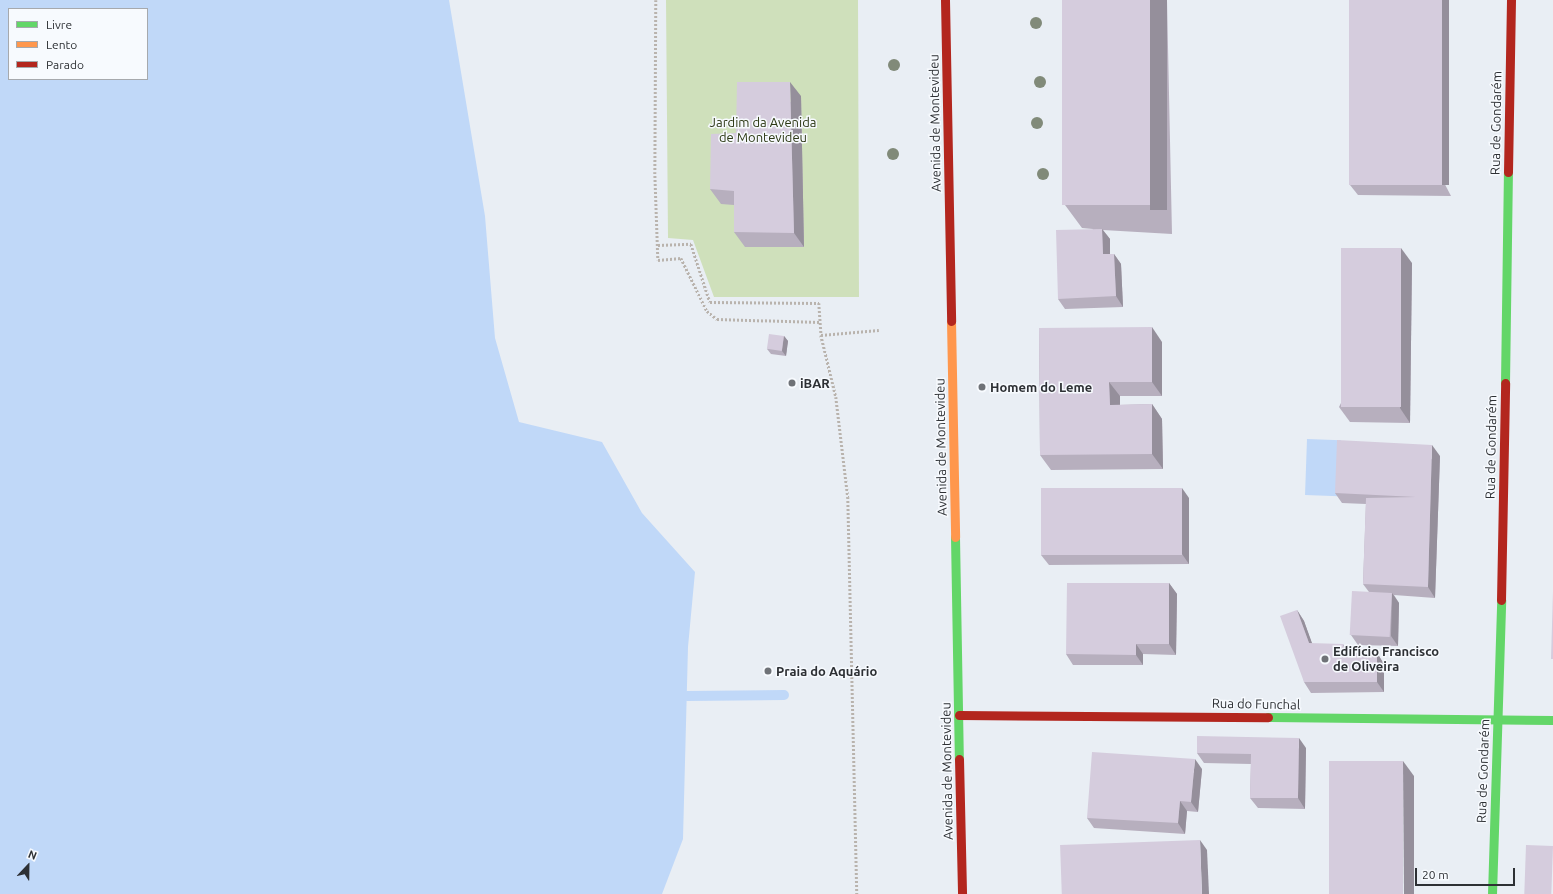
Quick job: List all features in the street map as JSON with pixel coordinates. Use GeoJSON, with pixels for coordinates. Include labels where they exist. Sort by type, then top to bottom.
{"type":"FeatureCollection","features":[{"type":"Feature","properties":{"kind":"street","name":"Avenida de Montevideu"},"geometry":{"type":"LineString","coordinates":[[945,0],[962,894]]}},
{"type":"Feature","properties":{"kind":"street","name":"Rua de Gondarém"},"geometry":{"type":"LineString","coordinates":[[1492,894],[1498,719],[1511,0]]}},
{"type":"Feature","properties":{"kind":"street","name":"Rua do Funchal"},"geometry":{"type":"LineString","coordinates":[[958,715],[1021,714],[1553,720]]}},
{"type":"Feature","properties":{"kind":"path"},"geometry":{"type":"LineString","coordinates":[[656,0],[655,172],[658,260],[681,258],[707,311],[717,319],[820,322]]}},
{"type":"Feature","properties":{"kind":"path"},"geometry":{"type":"LineString","coordinates":[[658,245],[691,244],[710,302],[819,303],[821,335],[836,398],[848,496],[857,894]]}},
{"type":"Feature","properties":{"kind":"path"},"geometry":{"type":"LineString","coordinates":[[821,335],[879,330]]}},
{"type":"Feature","properties":{"kind":"green space","name":"Jardim da Avenida de Montevideu"},"geometry":{"type":"Polygon","coordinates":[[[666,0],[858,0],[859,297],[714,297],[693,240],[668,238],[666,0]]]}},
{"type":"Feature","properties":{"kind":"water"},"geometry":{"type":"Polygon","coordinates":[[[0,0],[449,0],[485,216],[495,338],[519,422],[602,442],[642,513],[695,572],[688,647],[683,839],[662,894],[0,894],[0,0]]]}},
{"type":"Feature","properties":{"kind":"water"},"geometry":{"type":"Polygon","coordinates":[[[1307,439],[1341,440],[1339,496],[1305,495],[1307,439]]]}},
{"type":"Feature","properties":{"kind":"building"},"geometry":{"type":"Polygon","coordinates":[[[1062,0],[1150,0],[1150,205],[1062,205],[1062,0]]]}},
{"type":"Feature","properties":{"kind":"building"},"geometry":{"type":"Polygon","coordinates":[[[1349,0],[1442,0],[1442,185],[1349,185],[1349,0]]]}},
{"type":"Feature","properties":{"kind":"building"},"geometry":{"type":"Polygon","coordinates":[[[737,82],[790,82],[794,233],[734,232],[734,191],[710,189],[711,134],[736,133],[737,82]]]}},
{"type":"Feature","properties":{"kind":"building"},"geometry":{"type":"Polygon","coordinates":[[[1102,229],[1103,254],[1114,254],[1116,296],[1058,299],[1056,230],[1102,229]]]}},
{"type":"Feature","properties":{"kind":"building"},"geometry":{"type":"Polygon","coordinates":[[[1341,248],[1401,248],[1401,407],[1341,407],[1341,248]]]}},
{"type":"Feature","properties":{"kind":"building"},"geometry":{"type":"Polygon","coordinates":[[[1152,327],[1152,382],[1109,382],[1110,405],[1152,404],[1152,454],[1040,455],[1039,328],[1152,327]]]}},
{"type":"Feature","properties":{"kind":"building"},"geometry":{"type":"Polygon","coordinates":[[[769,334],[784,336],[782,351],[767,349],[769,334]]]}},
{"type":"Feature","properties":{"kind":"building"},"geometry":{"type":"Polygon","coordinates":[[[1337,440],[1432,445],[1428,587],[1363,584],[1366,498],[1416,497],[1335,493],[1337,440]]]}},
{"type":"Feature","properties":{"kind":"building"},"geometry":{"type":"Polygon","coordinates":[[[1041,488],[1182,488],[1182,555],[1041,555],[1041,488]]]}},
{"type":"Feature","properties":{"kind":"building"},"geometry":{"type":"Polygon","coordinates":[[[1067,583],[1169,583],[1169,644],[1136,644],[1136,655],[1066,654],[1067,583]]]}},
{"type":"Feature","properties":{"kind":"building"},"geometry":{"type":"Polygon","coordinates":[[[1352,591],[1392,593],[1390,637],[1350,635],[1352,591]]]}},
{"type":"Feature","properties":{"kind":"building"},"geometry":{"type":"Polygon","coordinates":[[[1553,591],[1553,659],[1551,659],[1553,591]]]}},
{"type":"Feature","properties":{"kind":"building","name":"Edifício Francisco de Oliveira"},"geometry":{"type":"Polygon","coordinates":[[[1297,610],[1309,643],[1343,644],[1345,653],[1377,653],[1377,682],[1304,682],[1280,616],[1297,610]]]}},
{"type":"Feature","properties":{"kind":"building"},"geometry":{"type":"Polygon","coordinates":[[[1197,736],[1299,738],[1298,798],[1250,798],[1251,754],[1197,753],[1197,736]]]}},
{"type":"Feature","properties":{"kind":"building"},"geometry":{"type":"Polygon","coordinates":[[[1092,752],[1195,759],[1191,802],[1180,801],[1178,823],[1087,818],[1092,752]]]}},
{"type":"Feature","properties":{"kind":"building"},"geometry":{"type":"Polygon","coordinates":[[[1329,761],[1403,761],[1403,894],[1329,894],[1329,761]]]}},
{"type":"Feature","properties":{"kind":"building"},"geometry":{"type":"Polygon","coordinates":[[[1200,840],[1202,894],[1062,894],[1060,845],[1200,840]]]}},
{"type":"Feature","properties":{"kind":"building"},"geometry":{"type":"Polygon","coordinates":[[[1526,845],[1553,846],[1551,894],[1524,894],[1526,845]]]}},
{"type":"Feature","properties":{"kind":"waterway"},"geometry":{"type":"LineString","coordinates":[[687,696],[784,695]]}},
{"type":"Feature","properties":{"kind":"traffic: fast"},"geometry":{"type":"LineString","coordinates":[[1505,383],[1508,172]]}},
{"type":"Feature","properties":{"kind":"traffic: fast"},"geometry":{"type":"LineString","coordinates":[[955,537],[959,759]]}},
{"type":"Feature","properties":{"kind":"traffic: fast"},"geometry":{"type":"LineString","coordinates":[[1492,894],[1501,600]]}},
{"type":"Feature","properties":{"kind":"traffic: fast"},"geometry":{"type":"LineString","coordinates":[[1268,717],[1553,720]]}},
{"type":"Feature","properties":{"kind":"traffic: slow"},"geometry":{"type":"LineString","coordinates":[[951,321],[955,537]]}},
{"type":"Feature","properties":{"kind":"traffic: jam"},"geometry":{"type":"LineString","coordinates":[[945,0],[951,321]]}},
{"type":"Feature","properties":{"kind":"traffic: jam"},"geometry":{"type":"LineString","coordinates":[[1508,172],[1511,0]]}},
{"type":"Feature","properties":{"kind":"traffic: jam"},"geometry":{"type":"LineString","coordinates":[[1501,600],[1505,383]]}},
{"type":"Feature","properties":{"kind":"traffic: jam"},"geometry":{"type":"LineString","coordinates":[[959,715],[1268,717]]}},
{"type":"Feature","properties":{"kind":"traffic: jam"},"geometry":{"type":"LineString","coordinates":[[959,759],[962,894]]}},
{"type":"Feature","properties":{"kind":"place","name":"iBAR"},"geometry":{"type":"Point","coordinates":[792,383]}},
{"type":"Feature","properties":{"kind":"place","name":"Homem do Leme"},"geometry":{"type":"Point","coordinates":[982,387]}},
{"type":"Feature","properties":{"kind":"place","name":"Edifício Francisco de Oliveira"},"geometry":{"type":"Point","coordinates":[1325,659]}},
{"type":"Feature","properties":{"kind":"place","name":"Praia do Aquário"},"geometry":{"type":"Point","coordinates":[768,671]}}]}
